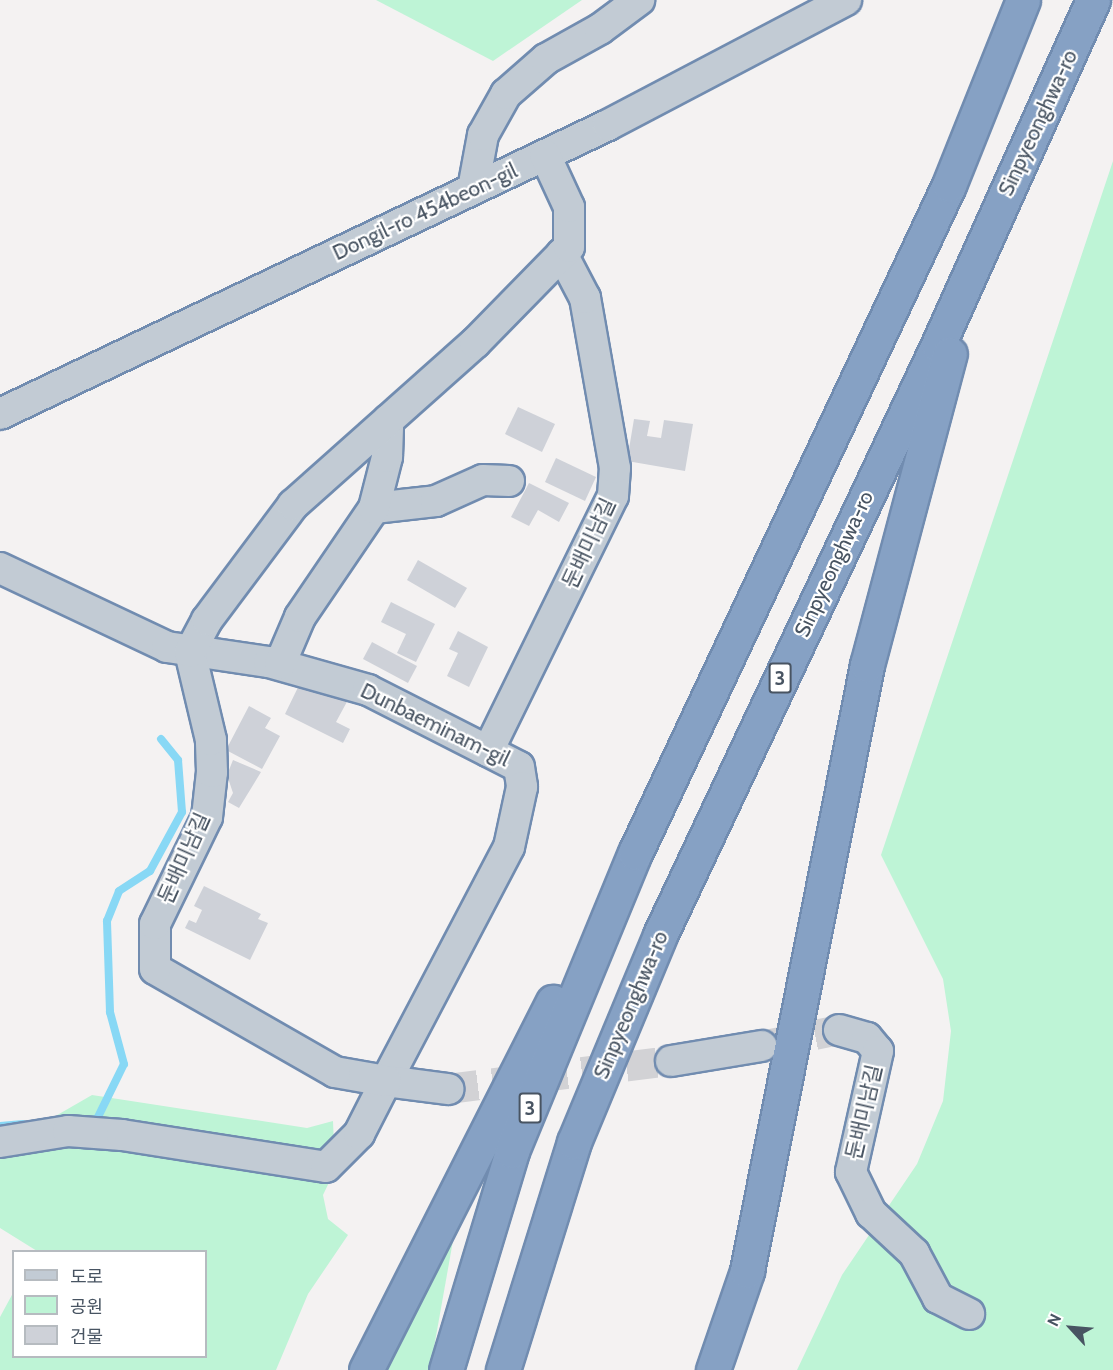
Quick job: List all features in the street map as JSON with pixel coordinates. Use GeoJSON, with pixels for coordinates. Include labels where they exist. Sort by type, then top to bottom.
{"type":"FeatureCollection","features":[{"type":"Feature","properties":{"kind":"highway","name":"3"},"geometry":{"type":"LineString","coordinates":[[446,1370],[512,1151],[635,853],[949,185],[1023,0]]}},
{"type":"Feature","properties":{"kind":"highway","name":"Sinpyeonghwa-ro"},"geometry":{"type":"LineString","coordinates":[[503,1370],[574,1142],[660,935],[974,264],[1093,0]]}},
{"type":"Feature","properties":{"kind":"highway"},"geometry":{"type":"LineString","coordinates":[[713,1370],[737,1311],[751,1251],[869,655],[974,264]]}},
{"type":"Feature","properties":{"kind":"highway"},"geometry":{"type":"LineString","coordinates":[[366,1370],[529,1046],[635,853]]}},
{"type":"Feature","properties":{"kind":"street"},"geometry":{"type":"LineString","coordinates":[[473,189],[483,135],[506,94],[546,59],[600,29],[639,0]]}},
{"type":"Feature","properties":{"kind":"street","name":"Dongil-ro 454beon-gil"},"geometry":{"type":"LineString","coordinates":[[0,414],[545,155],[846,0]]}},
{"type":"Feature","properties":{"kind":"street"},"geometry":{"type":"LineString","coordinates":[[190,652],[207,620],[293,505],[476,343],[569,247],[568,207],[545,155]]}},
{"type":"Feature","properties":{"kind":"street","name":"둔배미남길"},"geometry":{"type":"LineString","coordinates":[[488,751],[612,496],[615,468],[585,298],[562,254]]}},
{"type":"Feature","properties":{"kind":"street"},"geometry":{"type":"LineString","coordinates":[[280,664],[300,617],[374,508],[387,457],[388,420]]}},
{"type":"Feature","properties":{"kind":"street"},"geometry":{"type":"LineString","coordinates":[[374,508],[436,501],[483,480],[509,481]]}},
{"type":"Feature","properties":{"kind":"street","name":"Dunbaeminam-gil"},"geometry":{"type":"LineString","coordinates":[[0,568],[126,630],[190,652],[280,664],[368,690],[519,766],[522,787],[509,847],[386,1081]]}},
{"type":"Feature","properties":{"kind":"street","name":"둔배미남길"},"geometry":{"type":"LineString","coordinates":[[190,652],[212,740],[212,772],[207,817],[155,924],[155,969],[335,1072],[386,1081]]}},
{"type":"Feature","properties":{"kind":"street","name":"둔배미남길"},"geometry":{"type":"LineString","coordinates":[[839,1030],[867,1038],[878,1051],[851,1172],[871,1212],[914,1253],[938,1298],[969,1314]]}},
{"type":"Feature","properties":{"kind":"street"},"geometry":{"type":"LineString","coordinates":[[671,1061],[762,1046]]}},
{"type":"Feature","properties":{"kind":"street"},"geometry":{"type":"LineString","coordinates":[[0,1142],[68,1131],[122,1135],[326,1167],[359,1134],[386,1081],[448,1089]]}},
{"type":"Feature","properties":{"kind":"green space"},"geometry":{"type":"Polygon","coordinates":[[[376,0],[582,0],[493,61],[376,0]]]}},
{"type":"Feature","properties":{"kind":"green space"},"geometry":{"type":"Polygon","coordinates":[[[1113,161],[1113,1370],[797,1370],[842,1275],[917,1164],[943,1101],[951,1031],[943,979],[881,855],[1113,161]]]}},
{"type":"Feature","properties":{"kind":"green space"},"geometry":{"type":"Polygon","coordinates":[[[92,1095],[307,1128],[333,1121],[335,1170],[323,1195],[328,1219],[348,1235],[308,1294],[276,1370],[0,1370],[0,1317],[12,1295],[12,1358],[207,1358],[207,1250],[35,1250],[0,1228],[0,1148],[92,1095]]]}},
{"type":"Feature","properties":{"kind":"green space"},"geometry":{"type":"Polygon","coordinates":[[[459,1207],[430,1370],[387,1370],[459,1207]]]}},
{"type":"Feature","properties":{"kind":"building"},"geometry":{"type":"Polygon","coordinates":[[[518,407],[555,424],[542,452],[505,434],[518,407]]]}},
{"type":"Feature","properties":{"kind":"building"},"geometry":{"type":"Polygon","coordinates":[[[634,419],[650,421],[647,436],[661,438],[664,420],[693,424],[685,471],[627,461],[634,419]]]}},
{"type":"Feature","properties":{"kind":"building"},"geometry":{"type":"Polygon","coordinates":[[[556,458],[596,477],[585,501],[545,482],[556,458]]]}},
{"type":"Feature","properties":{"kind":"building"},"geometry":{"type":"Polygon","coordinates":[[[529,483],[569,503],[559,522],[538,510],[529,526],[511,517],[529,483]]]}},
{"type":"Feature","properties":{"kind":"building"},"geometry":{"type":"Polygon","coordinates":[[[418,560],[467,588],[455,608],[407,580],[418,560]]]}},
{"type":"Feature","properties":{"kind":"building"},"geometry":{"type":"Polygon","coordinates":[[[391,602],[435,624],[416,662],[397,653],[406,634],[381,622],[391,602]]]}},
{"type":"Feature","properties":{"kind":"building"},"geometry":{"type":"Polygon","coordinates":[[[458,631],[488,647],[469,687],[447,676],[458,653],[449,649],[458,631]]]}},
{"type":"Feature","properties":{"kind":"building"},"geometry":{"type":"Polygon","coordinates":[[[372,642],[417,666],[408,683],[363,659],[372,642]]]}},
{"type":"Feature","properties":{"kind":"building"},"geometry":{"type":"Polygon","coordinates":[[[304,675],[349,698],[336,722],[350,729],[343,743],[285,714],[304,675]]]}},
{"type":"Feature","properties":{"kind":"building"},"geometry":{"type":"Polygon","coordinates":[[[249,706],[271,718],[265,728],[280,736],[262,769],[226,750],[249,706]]]}},
{"type":"Feature","properties":{"kind":"building"},"geometry":{"type":"Polygon","coordinates":[[[233,760],[261,772],[239,808],[228,802],[233,793],[227,775],[233,760]]]}},
{"type":"Feature","properties":{"kind":"building"},"geometry":{"type":"Polygon","coordinates":[[[204,886],[261,914],[258,919],[268,923],[250,960],[185,928],[189,920],[196,923],[202,910],[194,906],[204,886]]]}},
{"type":"Feature","properties":{"kind":"waterway"},"geometry":{"type":"LineString","coordinates":[[87,1120],[97,1119],[124,1064],[110,1012],[107,921],[119,891],[150,871],[182,812],[178,760],[161,739]]}},
{"type":"Feature","properties":{"kind":"waterway"},"geometry":{"type":"LineString","coordinates":[[0,1126],[23,1124]]}},
{"type":"Feature","properties":{"kind":"tunnel"},"geometry":{"type":"LineString","coordinates":[[771,1044],[839,1030]]}},
{"type":"Feature","properties":{"kind":"tunnel"},"geometry":{"type":"LineString","coordinates":[[448,1089],[671,1061]]}}]}
